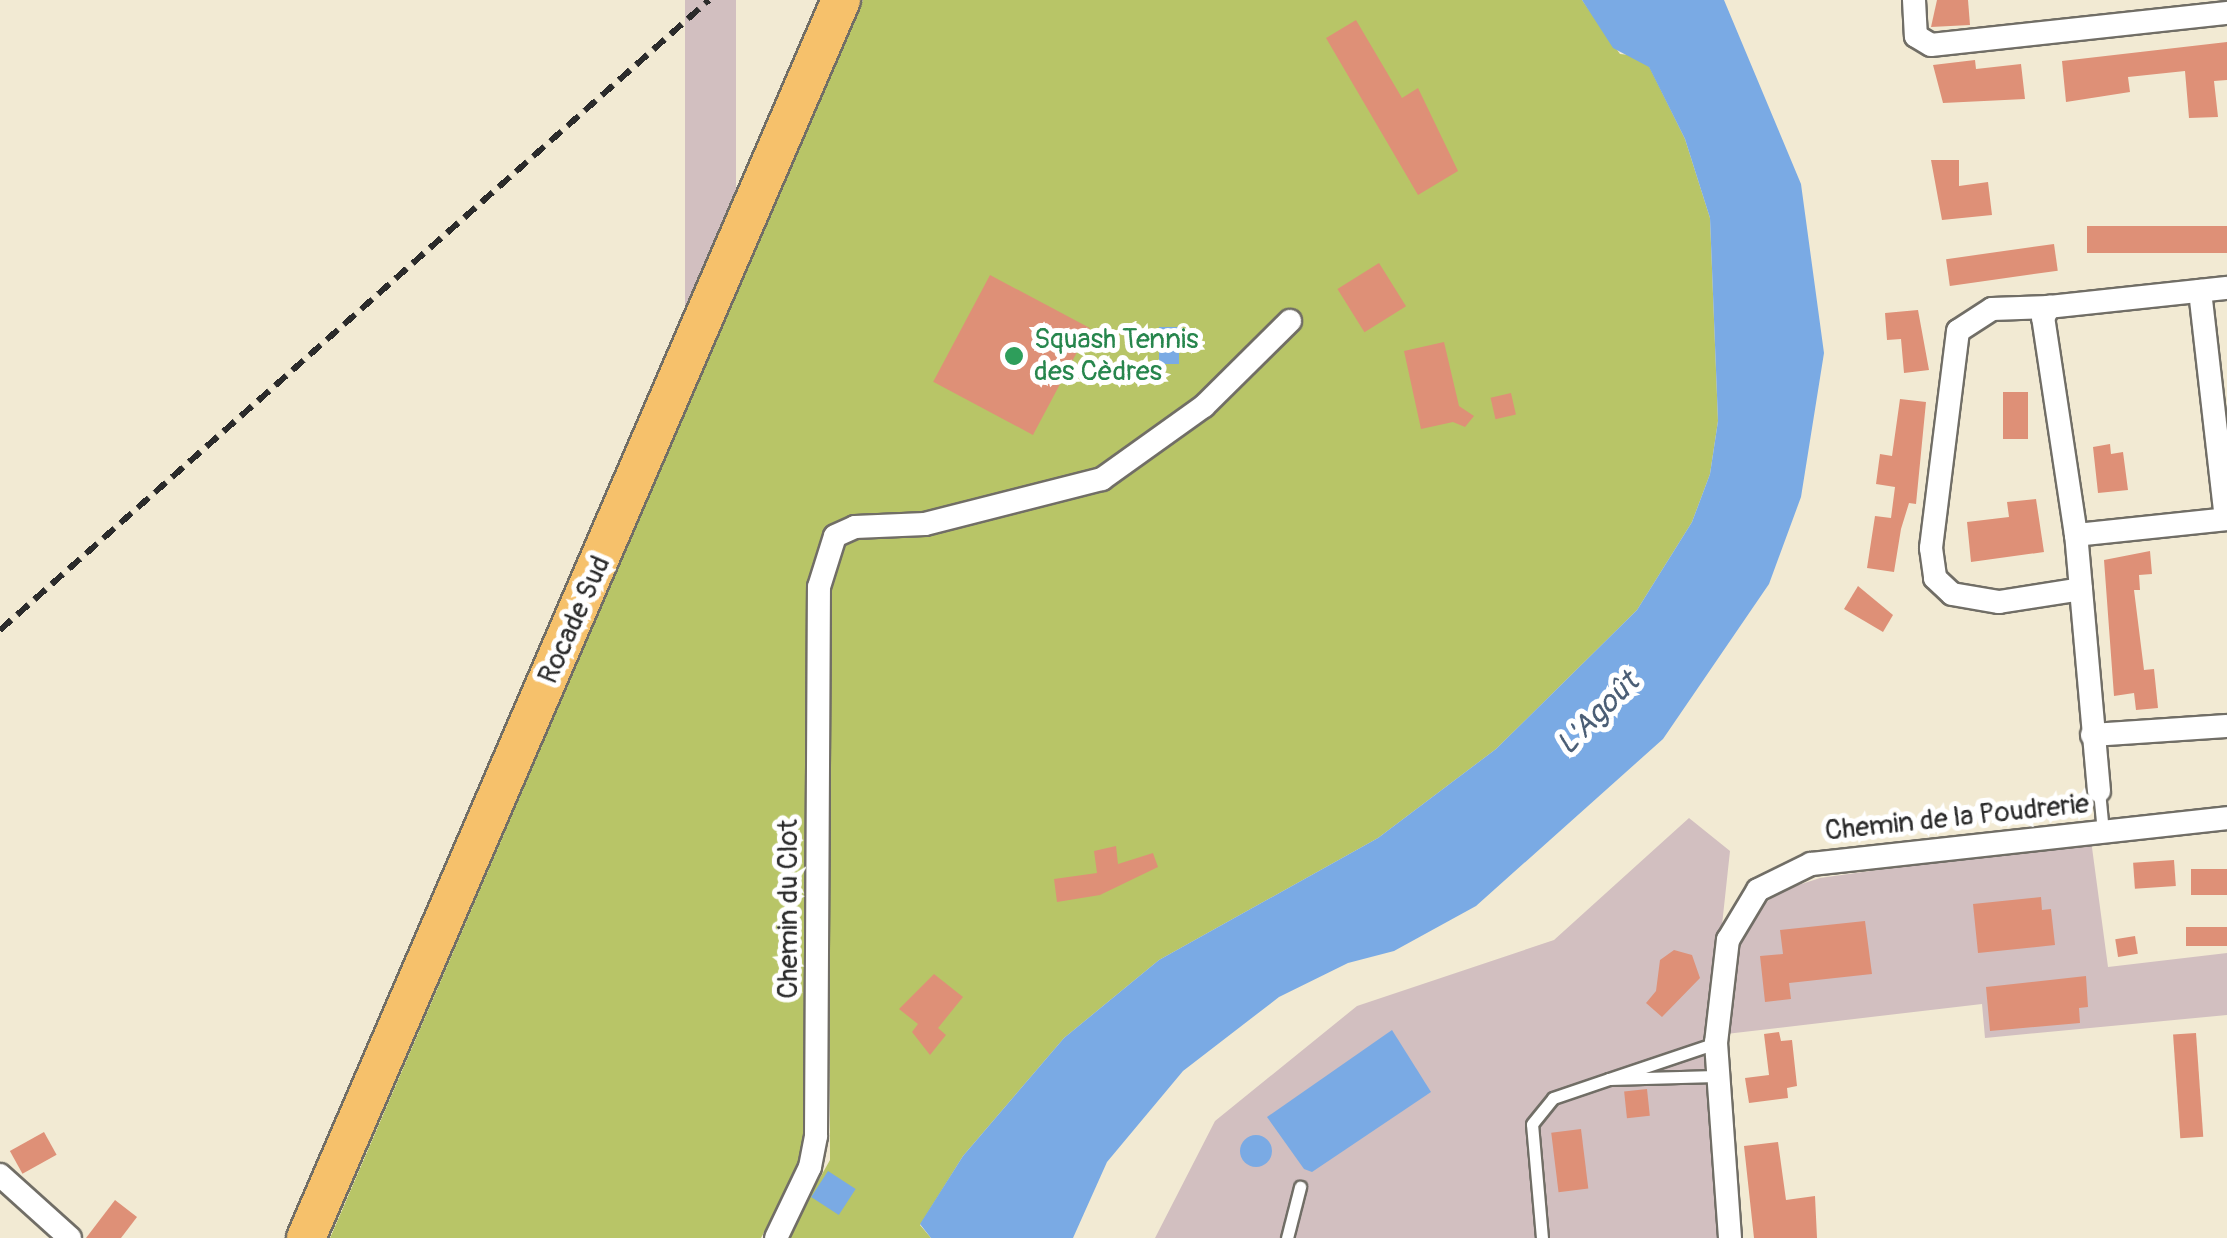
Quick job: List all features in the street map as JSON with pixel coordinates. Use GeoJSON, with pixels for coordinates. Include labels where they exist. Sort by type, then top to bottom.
{"type":"FeatureCollection","features":[{"type":"Feature","properties":{"kind":"main road","name":"Rocade Sud"},"geometry":{"type":"LineString","coordinates":[[306,1238],[841,0]]}},
{"type":"Feature","properties":{"kind":"street"},"geometry":{"type":"LineString","coordinates":[[1914,0],[1916,36],[1931,45],[2227,13]]}},
{"type":"Feature","properties":{"kind":"street"},"geometry":{"type":"LineString","coordinates":[[2081,589],[1999,602],[1952,594],[1935,578],[1931,548],[1958,332],[1992,309],[2050,307],[2227,288]]}},
{"type":"Feature","properties":{"kind":"street"},"geometry":{"type":"LineString","coordinates":[[2076,534],[2227,519],[2200,291]]}},
{"type":"Feature","properties":{"kind":"street"},"geometry":{"type":"LineString","coordinates":[[2050,307],[2043,318],[2076,534],[2099,791]]}},
{"type":"Feature","properties":{"kind":"street","name":"Chemin du Clot"},"geometry":{"type":"LineString","coordinates":[[776,1238],[810,1167],[818,1110],[820,572],[846,543],[878,530],[1102,479],[1204,406],[1290,322]]}},
{"type":"Feature","properties":{"kind":"street"},"geometry":{"type":"LineString","coordinates":[[2092,735],[2227,726]]}},
{"type":"Feature","properties":{"kind":"street","name":"Chemin de la Poudrerie"},"geometry":{"type":"LineString","coordinates":[[1730,1238],[1716,1043],[1733,926],[1758,890],[1811,864],[2227,818]]}},
{"type":"Feature","properties":{"kind":"street"},"geometry":{"type":"LineString","coordinates":[[0,1175],[70,1238]]}},
{"type":"Feature","properties":{"kind":"lane"},"geometry":{"type":"LineString","coordinates":[[2099,791],[2103,832]]}},
{"type":"Feature","properties":{"kind":"lane"},"geometry":{"type":"LineString","coordinates":[[1542,1238],[1532,1124],[1553,1098],[1716,1043]]}},
{"type":"Feature","properties":{"kind":"lane"},"geometry":{"type":"LineString","coordinates":[[1609,1079],[1716,1076]]}},
{"type":"Feature","properties":{"kind":"lane"},"geometry":{"type":"LineString","coordinates":[[1287,1238],[1300,1187]]}},
{"type":"Feature","properties":{"kind":"shaded area"},"geometry":{"type":"Polygon","coordinates":[[[685,0],[736,0],[736,915],[685,915],[685,0]]]}},
{"type":"Feature","properties":{"kind":"shaded area"},"geometry":{"type":"Polygon","coordinates":[[[1689,818],[1730,851],[1710,1036],[1731,1238],[1155,1238],[1215,1121],[1357,1006],[1554,940],[1689,818]]]}},
{"type":"Feature","properties":{"kind":"shaded area"},"geometry":{"type":"Polygon","coordinates":[[[2091,840],[2108,967],[2227,953],[2227,1015],[1985,1038],[1982,1004],[1726,1034],[1737,948],[1748,917],[1780,891],[1820,878],[2091,840]]]}},
{"type":"Feature","properties":{"kind":"green space"},"geometry":{"type":"Polygon","coordinates":[[[863,0],[1582,0],[1620,54],[1639,56],[1649,66],[1685,139],[1710,218],[1718,421],[1710,474],[1692,522],[1637,610],[1496,749],[1378,838],[1159,960],[1064,1038],[963,1156],[920,1225],[931,1238],[786,1238],[830,1160],[829,608],[810,582],[804,1131],[800,1164],[761,1238],[330,1238],[863,0]]]}},
{"type":"Feature","properties":{"kind":"water","name":"L'Agoût"},"geometry":{"type":"Polygon","coordinates":[[[1582,0],[1724,0],[1801,184],[1824,353],[1801,497],[1769,584],[1663,739],[1476,906],[1394,951],[1348,963],[1279,997],[1183,1071],[1107,1162],[1073,1238],[931,1238],[920,1224],[963,1156],[1064,1038],[1159,960],[1378,838],[1496,749],[1637,610],[1692,522],[1710,474],[1718,421],[1710,218],[1685,139],[1649,67],[1613,48],[1582,0]]]}},
{"type":"Feature","properties":{"kind":"water"},"geometry":{"type":"Polygon","coordinates":[[[1159,327],[1179,327],[1179,364],[1159,364],[1159,327]]]}},
{"type":"Feature","properties":{"kind":"water"},"geometry":{"type":"Polygon","coordinates":[[[1392,1030],[1431,1092],[1312,1172],[1304,1169],[1267,1117],[1392,1030]]]}},
{"type":"Feature","properties":{"kind":"water"},"geometry":{"type":"Polygon","coordinates":[[[1256,1135],[1268,1139],[1272,1151],[1268,1163],[1256,1167],[1244,1163],[1240,1151],[1244,1139],[1256,1135]]]}},
{"type":"Feature","properties":{"kind":"water"},"geometry":{"type":"Polygon","coordinates":[[[828,1171],[856,1189],[839,1215],[811,1197],[828,1171]]]}},
{"type":"Feature","properties":{"kind":"building"},"geometry":{"type":"Polygon","coordinates":[[[1937,0],[1968,0],[1970,25],[1931,27],[1937,0]]]}},
{"type":"Feature","properties":{"kind":"building"},"geometry":{"type":"Polygon","coordinates":[[[1356,20],[1402,98],[1418,88],[1458,171],[1418,195],[1326,38],[1356,20]]]}},
{"type":"Feature","properties":{"kind":"building"},"geometry":{"type":"Polygon","coordinates":[[[2227,42],[2227,80],[2214,81],[2218,117],[2189,118],[2185,71],[2128,77],[2130,92],[2066,102],[2062,61],[2227,42]]]}},
{"type":"Feature","properties":{"kind":"building"},"geometry":{"type":"Polygon","coordinates":[[[1975,60],[1976,69],[2021,64],[2025,99],[1943,103],[1933,65],[1975,60]]]}},
{"type":"Feature","properties":{"kind":"building"},"geometry":{"type":"Polygon","coordinates":[[[1931,160],[1959,160],[1959,186],[1988,182],[1992,215],[1942,220],[1931,160]]]}},
{"type":"Feature","properties":{"kind":"building"},"geometry":{"type":"Polygon","coordinates":[[[2087,226],[2227,226],[2227,253],[2087,253],[2087,226]]]}},
{"type":"Feature","properties":{"kind":"building"},"geometry":{"type":"Polygon","coordinates":[[[2054,244],[2058,271],[1950,286],[1946,259],[2054,244]]]}},
{"type":"Feature","properties":{"kind":"building"},"geometry":{"type":"Polygon","coordinates":[[[1379,263],[1406,306],[1364,332],[1337,289],[1379,263]]]}},
{"type":"Feature","properties":{"kind":"building","name":"Squash Tennis des Cèdres"},"geometry":{"type":"Polygon","coordinates":[[[990,275],[1090,328],[1033,435],[933,382],[990,275]]]}},
{"type":"Feature","properties":{"kind":"building"},"geometry":{"type":"Polygon","coordinates":[[[1918,310],[1929,370],[1904,373],[1901,339],[1887,340],[1885,313],[1918,310]]]}},
{"type":"Feature","properties":{"kind":"building"},"geometry":{"type":"Polygon","coordinates":[[[1444,342],[1459,406],[1474,416],[1465,427],[1453,422],[1421,429],[1404,351],[1444,342]]]}},
{"type":"Feature","properties":{"kind":"building"},"geometry":{"type":"Polygon","coordinates":[[[2003,392],[2028,392],[2028,439],[2003,439],[2003,392]]]}},
{"type":"Feature","properties":{"kind":"building"},"geometry":{"type":"Polygon","coordinates":[[[1511,393],[1516,414],[1495,419],[1491,398],[1511,393]]]}},
{"type":"Feature","properties":{"kind":"building"},"geometry":{"type":"Polygon","coordinates":[[[1900,399],[1926,402],[1916,504],[1909,503],[1894,572],[1867,568],[1875,516],[1891,518],[1895,487],[1876,484],[1880,454],[1892,456],[1900,399]]]}},
{"type":"Feature","properties":{"kind":"building"},"geometry":{"type":"Polygon","coordinates":[[[2110,444],[2111,454],[2123,452],[2128,490],[2098,493],[2093,447],[2110,444]]]}},
{"type":"Feature","properties":{"kind":"building"},"geometry":{"type":"Polygon","coordinates":[[[2036,499],[2044,552],[1971,562],[1967,522],[2009,517],[2007,502],[2036,499]]]}},
{"type":"Feature","properties":{"kind":"building"},"geometry":{"type":"Polygon","coordinates":[[[2150,551],[2152,574],[2139,575],[2140,590],[2134,590],[2144,670],[2154,669],[2158,708],[2136,710],[2134,693],[2114,696],[2104,560],[2150,551]]]}},
{"type":"Feature","properties":{"kind":"building"},"geometry":{"type":"Polygon","coordinates":[[[1858,586],[1893,615],[1883,632],[1844,609],[1858,586]]]}},
{"type":"Feature","properties":{"kind":"building"},"geometry":{"type":"Polygon","coordinates":[[[1116,846],[1118,864],[1153,853],[1158,867],[1100,895],[1057,902],[1054,879],[1097,873],[1094,851],[1116,846]]]}},
{"type":"Feature","properties":{"kind":"building"},"geometry":{"type":"Polygon","coordinates":[[[2174,860],[2176,886],[2135,889],[2133,863],[2174,860]]]}},
{"type":"Feature","properties":{"kind":"building"},"geometry":{"type":"Polygon","coordinates":[[[2191,869],[2227,869],[2227,895],[2191,895],[2191,869]]]}},
{"type":"Feature","properties":{"kind":"building"},"geometry":{"type":"Polygon","coordinates":[[[2041,897],[2042,910],[2051,909],[2055,945],[1978,953],[1973,904],[2041,897]]]}},
{"type":"Feature","properties":{"kind":"building"},"geometry":{"type":"Polygon","coordinates":[[[1865,921],[1872,974],[1789,983],[1791,999],[1765,1002],[1760,956],[1783,954],[1780,930],[1865,921]]]}},
{"type":"Feature","properties":{"kind":"building"},"geometry":{"type":"Polygon","coordinates":[[[2186,927],[2227,927],[2227,946],[2186,946],[2186,927]]]}},
{"type":"Feature","properties":{"kind":"building"},"geometry":{"type":"Polygon","coordinates":[[[2135,936],[2138,954],[2118,957],[2115,939],[2135,936]]]}},
{"type":"Feature","properties":{"kind":"building"},"geometry":{"type":"Polygon","coordinates":[[[1674,950],[1692,955],[1700,978],[1662,1017],[1646,1003],[1656,991],[1660,960],[1674,950]]]}},
{"type":"Feature","properties":{"kind":"building"},"geometry":{"type":"Polygon","coordinates":[[[934,974],[963,997],[938,1028],[946,1035],[930,1055],[912,1032],[918,1024],[899,1009],[934,974]]]}},
{"type":"Feature","properties":{"kind":"building"},"geometry":{"type":"Polygon","coordinates":[[[2086,976],[2088,1007],[2079,1008],[2080,1023],[1990,1031],[1986,987],[2086,976]]]}},
{"type":"Feature","properties":{"kind":"building"},"geometry":{"type":"Polygon","coordinates":[[[1779,1032],[1781,1041],[1792,1040],[1797,1086],[1787,1088],[1788,1098],[1749,1103],[1745,1078],[1769,1075],[1764,1034],[1779,1032]]]}},
{"type":"Feature","properties":{"kind":"building"},"geometry":{"type":"Polygon","coordinates":[[[2196,1033],[2203,1137],[2180,1138],[2173,1035],[2196,1033]]]}},
{"type":"Feature","properties":{"kind":"building"},"geometry":{"type":"Polygon","coordinates":[[[1647,1089],[1650,1116],[1627,1118],[1624,1091],[1647,1089]]]}},
{"type":"Feature","properties":{"kind":"building"},"geometry":{"type":"Polygon","coordinates":[[[1581,1129],[1588,1189],[1559,1192],[1551,1133],[1581,1129]]]}},
{"type":"Feature","properties":{"kind":"building"},"geometry":{"type":"Polygon","coordinates":[[[44,1132],[57,1155],[22,1174],[10,1151],[44,1132]]]}},
{"type":"Feature","properties":{"kind":"building"},"geometry":{"type":"Polygon","coordinates":[[[1778,1142],[1786,1200],[1815,1196],[1817,1238],[1754,1238],[1744,1146],[1778,1142]]]}},
{"type":"Feature","properties":{"kind":"building"},"geometry":{"type":"Polygon","coordinates":[[[115,1200],[137,1217],[121,1238],[86,1238],[115,1200]]]}},
{"type":"Feature","properties":{"kind":"railway"},"geometry":{"type":"LineString","coordinates":[[0,630],[709,0]]}},
{"type":"Feature","properties":{"kind":"place","name":"Squash Tennis des Cèdres"},"geometry":{"type":"Point","coordinates":[1014,356]}}]}
